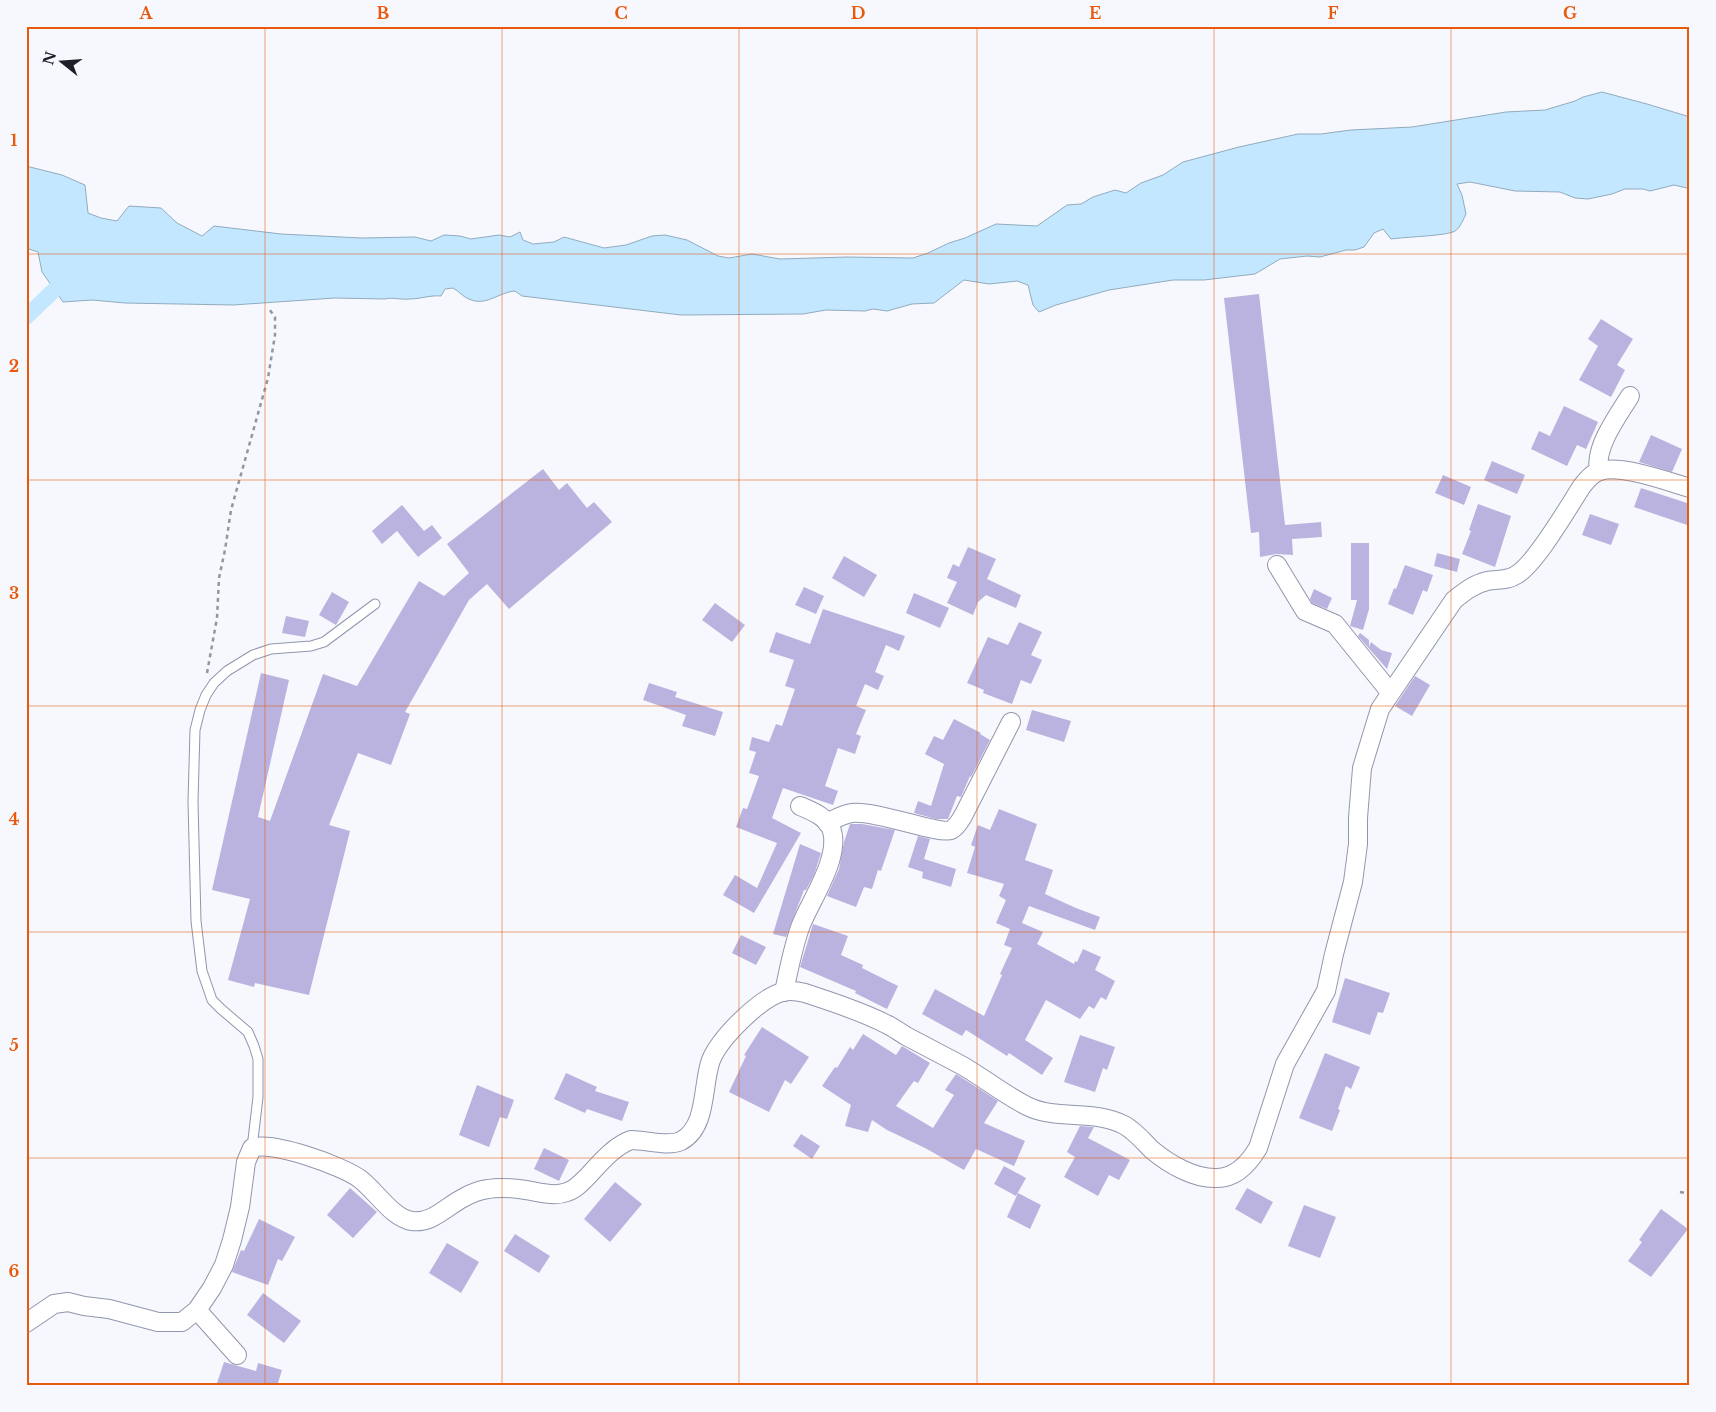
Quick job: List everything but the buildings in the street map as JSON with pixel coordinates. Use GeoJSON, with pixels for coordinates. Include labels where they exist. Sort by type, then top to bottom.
{"type":"FeatureCollection","features":[{"type":"Feature","properties":{"kind":"street"},"geometry":{"type":"LineString","coordinates":[[1599,471],[1597,462],[1600,449],[1630,396]]}},
{"type":"Feature","properties":{"kind":"street"},"geometry":{"type":"LineString","coordinates":[[26,1323],[54,1304],[68,1302],[109,1309],[158,1322],[182,1322],[197,1310],[212,1288],[224,1265],[240,1207],[246,1162],[252,1148],[261,1145],[319,1159],[345,1169],[359,1178],[396,1214],[406,1220],[414,1221],[435,1216],[461,1198],[487,1189],[512,1188],[547,1194],[567,1192],[582,1182],[626,1142],[631,1140],[681,1141],[692,1130],[700,1115],[707,1075],[717,1049],[730,1032],[759,1006],[773,996],[784,992],[805,993],[887,1024],[964,1067],[1027,1106],[1046,1112],[1095,1117],[1124,1125],[1166,1160],[1184,1170],[1199,1176],[1217,1178],[1230,1176],[1246,1164],[1258,1148],[1285,1064],[1326,991],[1353,882],[1358,844],[1362,768],[1380,709],[1390,692],[1454,600],[1477,585],[1487,581],[1512,578],[1526,568],[1590,477],[1599,471],[1618,470],[1690,488]]}},
{"type":"Feature","properties":{"kind":"street"},"geometry":{"type":"LineString","coordinates":[[1277,564],[1305,611],[1334,624],[1390,692]]}},
{"type":"Feature","properties":{"kind":"street"},"geometry":{"type":"LineString","coordinates":[[827,823],[850,813],[862,813],[879,815],[945,832],[951,830],[963,816],[1011,722]]}},
{"type":"Feature","properties":{"kind":"street"},"geometry":{"type":"LineString","coordinates":[[784,992],[793,950],[802,924],[832,855],[834,843],[832,830],[827,823],[815,812],[800,806]]}},
{"type":"Feature","properties":{"kind":"street"},"geometry":{"type":"LineString","coordinates":[[197,1310],[237,1356]]}},
{"type":"Feature","properties":{"kind":"lane"},"geometry":{"type":"LineString","coordinates":[[252,1148],[258,1097],[258,1059],[248,1032],[212,1000],[202,970],[196,921],[193,802],[195,730],[206,694],[214,683],[227,671],[253,655],[271,649],[311,646],[324,642],[375,604]]}},
{"type":"Feature","properties":{"kind":"path"},"geometry":{"type":"LineString","coordinates":[[206,694],[207,666],[217,618],[218,578],[225,550],[231,510],[268,378],[275,335],[275,317],[269,310]]}},
{"type":"Feature","properties":{"kind":"path"},"geometry":{"type":"LineString","coordinates":[[1680,1192],[1690,1194]]}},
{"type":"Feature","properties":{"kind":"water"},"geometry":{"type":"Polygon","coordinates":[[[1602,92],[1690,117],[1690,191],[1687,188],[1674,185],[1650,191],[1625,189],[1588,199],[1575,198],[1560,192],[1515,191],[1470,182],[1457,184],[1462,195],[1466,214],[1458,228],[1450,233],[1391,239],[1383,229],[1374,233],[1364,247],[1355,250],[1346,250],[1320,257],[1307,256],[1280,259],[1255,274],[1204,280],[1173,280],[1109,290],[1056,305],[1039,312],[1033,305],[1028,285],[1017,281],[989,284],[964,280],[934,303],[912,304],[887,311],[873,309],[865,311],[826,310],[803,314],[681,315],[522,296],[515,291],[487,300],[475,301],[453,288],[445,289],[441,296],[406,299],[335,298],[233,305],[125,303],[92,300],[63,302],[42,272],[38,252],[26,248],[26,166],[62,175],[85,185],[88,213],[117,221],[129,206],[161,208],[177,223],[202,236],[214,226],[281,234],[361,238],[415,237],[431,241],[444,235],[471,239],[499,235],[510,237],[520,232],[523,240],[533,244],[554,242],[564,237],[604,248],[626,245],[652,236],[665,235],[687,240],[718,256],[729,258],[752,254],[780,259],[913,258],[996,224],[1037,226],[1067,205],[1081,204],[1093,197],[1115,190],[1126,193],[1141,183],[1163,175],[1183,162],[1239,147],[1298,134],[1412,127],[1506,112],[1545,110],[1602,92]]]}},
{"type":"Feature","properties":{"kind":"waterway"},"geometry":{"type":"LineString","coordinates":[[26,317],[69,276]]}}]}
